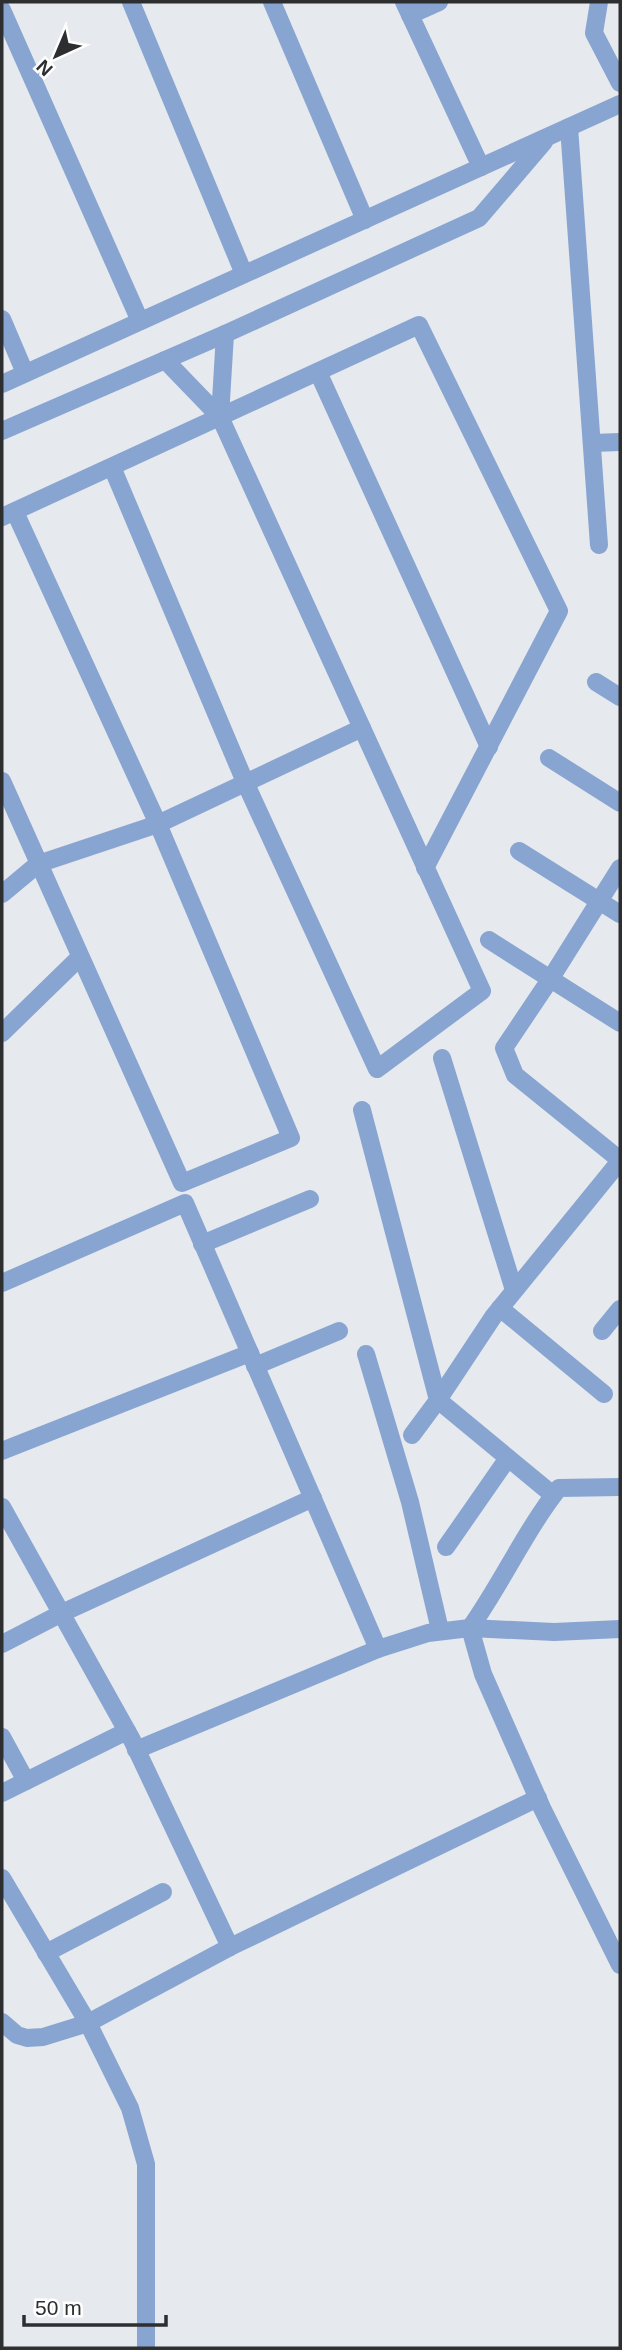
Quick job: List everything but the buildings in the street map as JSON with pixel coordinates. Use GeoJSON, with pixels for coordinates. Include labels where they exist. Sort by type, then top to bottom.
{"type":"FeatureCollection","features":[{"type":"Feature","properties":{"kind":"street"},"geometry":{"type":"LineString","coordinates":[[131,2],[244,274]]}},
{"type":"Feature","properties":{"kind":"street"},"geometry":{"type":"LineString","coordinates":[[272,2],[365,219]]}},
{"type":"Feature","properties":{"kind":"street"},"geometry":{"type":"LineString","coordinates":[[439,2],[407,8],[481,167]]}},
{"type":"Feature","properties":{"kind":"street"},"geometry":{"type":"LineString","coordinates":[[599,2],[594,33],[620,83]]}},
{"type":"Feature","properties":{"kind":"street"},"geometry":{"type":"LineString","coordinates":[[2,10],[140,321]]}},
{"type":"Feature","properties":{"kind":"street"},"geometry":{"type":"LineString","coordinates":[[2,384],[620,104]]}},
{"type":"Feature","properties":{"kind":"street"},"geometry":{"type":"LineString","coordinates":[[569,127],[599,545]]}},
{"type":"Feature","properties":{"kind":"street"},"geometry":{"type":"LineString","coordinates":[[2,431],[225,334],[479,218],[549,136]]}},
{"type":"Feature","properties":{"kind":"street"},"geometry":{"type":"LineString","coordinates":[[2,318],[25,373]]}},
{"type":"Feature","properties":{"kind":"street"},"geometry":{"type":"LineString","coordinates":[[2,781],[182,1183],[290,1138],[158,824],[8,514],[419,325],[559,611],[425,868]]}},
{"type":"Feature","properties":{"kind":"street"},"geometry":{"type":"LineString","coordinates":[[220,417],[225,334]]}},
{"type":"Feature","properties":{"kind":"street"},"geometry":{"type":"LineString","coordinates":[[112,467],[246,782],[377,1069],[481,991],[220,417],[165,360]]}},
{"type":"Feature","properties":{"kind":"street"},"geometry":{"type":"LineString","coordinates":[[317,372],[489,747]]}},
{"type":"Feature","properties":{"kind":"street"},"geometry":{"type":"LineString","coordinates":[[592,443],[620,442]]}},
{"type":"Feature","properties":{"kind":"street"},"geometry":{"type":"LineString","coordinates":[[596,682],[620,697]]}},
{"type":"Feature","properties":{"kind":"street"},"geometry":{"type":"LineString","coordinates":[[2,894],[38,864],[158,824],[362,728]]}},
{"type":"Feature","properties":{"kind":"street"},"geometry":{"type":"LineString","coordinates":[[549,758],[620,803]]}},
{"type":"Feature","properties":{"kind":"street"},"geometry":{"type":"LineString","coordinates":[[519,851],[620,914]]}},
{"type":"Feature","properties":{"kind":"street"},"geometry":{"type":"LineString","coordinates":[[412,1435],[499,1308],[620,1161],[515,1074],[504,1048],[620,867]]}},
{"type":"Feature","properties":{"kind":"street"},"geometry":{"type":"LineString","coordinates":[[489,940],[620,1023]]}},
{"type":"Feature","properties":{"kind":"street"},"geometry":{"type":"LineString","coordinates":[[2,1033],[80,957]]}},
{"type":"Feature","properties":{"kind":"street"},"geometry":{"type":"LineString","coordinates":[[442,1058],[514,1290]]}},
{"type":"Feature","properties":{"kind":"street"},"geometry":{"type":"LineString","coordinates":[[362,1110],[438,1400],[553,1495]]}},
{"type":"Feature","properties":{"kind":"street"},"geometry":{"type":"LineString","coordinates":[[202,1244],[310,1199]]}},
{"type":"Feature","properties":{"kind":"street"},"geometry":{"type":"LineString","coordinates":[[2,1283],[185,1203],[378,1649]]}},
{"type":"Feature","properties":{"kind":"street"},"geometry":{"type":"LineString","coordinates":[[499,1308],[604,1394]]}},
{"type":"Feature","properties":{"kind":"street"},"geometry":{"type":"LineString","coordinates":[[602,1331],[620,1308]]}},
{"type":"Feature","properties":{"kind":"street"},"geometry":{"type":"LineString","coordinates":[[2,1451],[339,1331]]}},
{"type":"Feature","properties":{"kind":"street"},"geometry":{"type":"LineString","coordinates":[[366,1354],[410,1502],[440,1630]]}},
{"type":"Feature","properties":{"kind":"street"},"geometry":{"type":"LineString","coordinates":[[446,1547],[508,1458]]}},
{"type":"Feature","properties":{"kind":"street"},"geometry":{"type":"LineString","coordinates":[[620,1487],[559,1488],[470,1628],[483,1675],[538,1798],[620,1965]]}},
{"type":"Feature","properties":{"kind":"street"},"geometry":{"type":"LineString","coordinates":[[2,1644],[62,1613],[313,1498]]}},
{"type":"Feature","properties":{"kind":"street"},"geometry":{"type":"LineString","coordinates":[[2,1507],[127,1731],[230,1947]]}},
{"type":"Feature","properties":{"kind":"street"},"geometry":{"type":"LineString","coordinates":[[136,1750],[378,1649],[440,1630],[470,1628],[554,1633],[620,1629]]}},
{"type":"Feature","properties":{"kind":"street"},"geometry":{"type":"LineString","coordinates":[[2,1793],[127,1731]]}},
{"type":"Feature","properties":{"kind":"street"},"geometry":{"type":"LineString","coordinates":[[2,1737],[26,1781]]}},
{"type":"Feature","properties":{"kind":"street"},"geometry":{"type":"LineString","coordinates":[[2,2022],[17,2035],[27,2038],[43,2037],[88,2023],[230,1947],[538,1798]]}},
{"type":"Feature","properties":{"kind":"street"},"geometry":{"type":"LineString","coordinates":[[2,1878],[88,2023],[130,2108],[146,2164],[146,2348]]}},
{"type":"Feature","properties":{"kind":"street"},"geometry":{"type":"LineString","coordinates":[[46,1953],[163,1892]]}}]}
